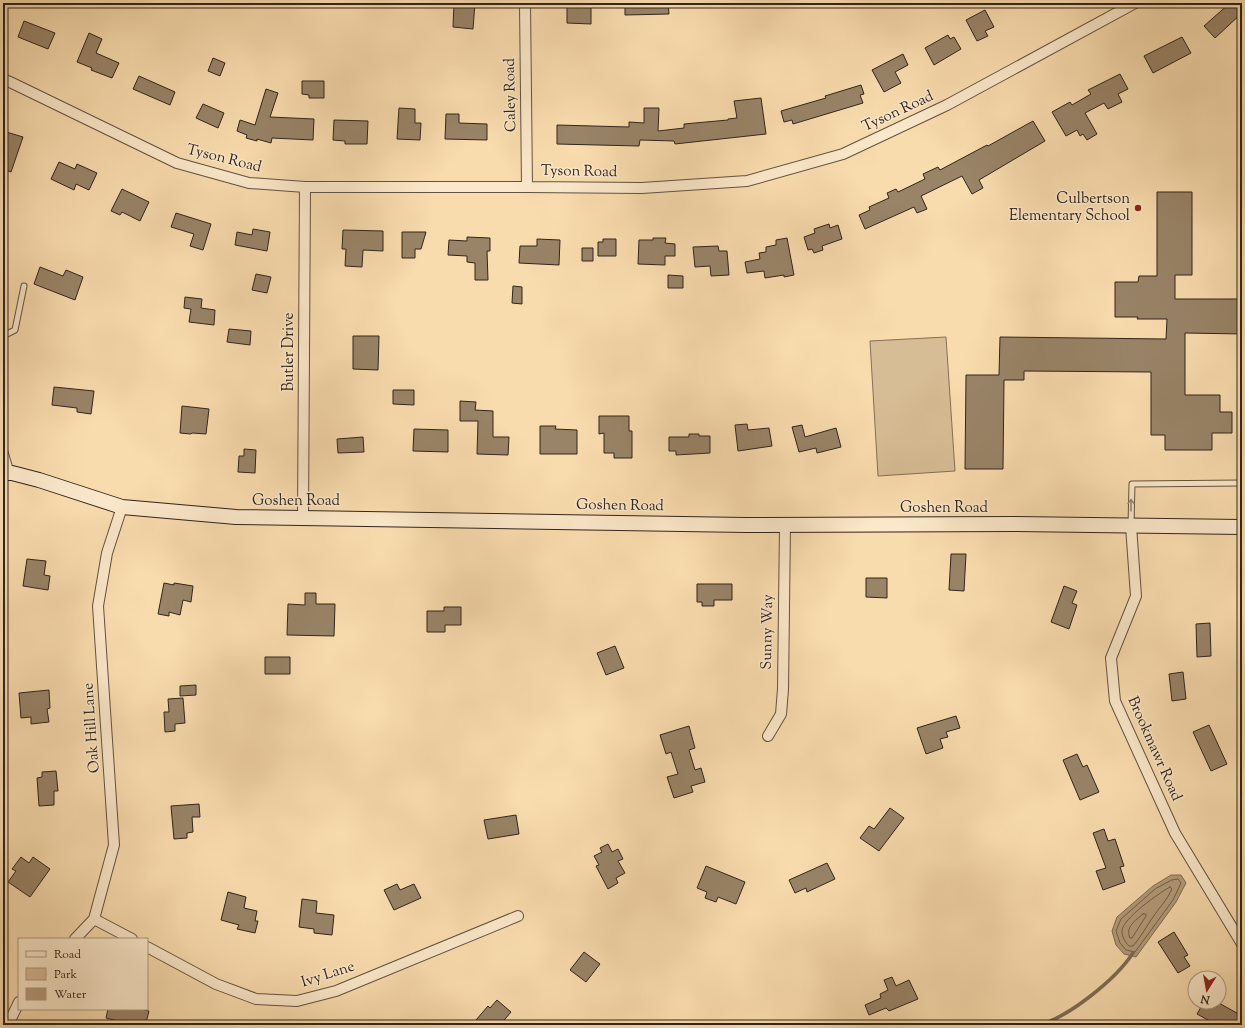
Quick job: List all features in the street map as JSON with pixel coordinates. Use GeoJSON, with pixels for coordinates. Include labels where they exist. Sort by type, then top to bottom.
{"type":"FeatureCollection","features":[{"type":"Feature","properties":{"kind":"street","name":"Caley Road"},"geometry":{"type":"LineString","coordinates":[[525,3],[527,186]]}},
{"type":"Feature","properties":{"kind":"street","name":"Tyson Road"},"geometry":{"type":"LineString","coordinates":[[3,79],[177,163],[249,183],[305,187],[527,186],[642,188],[747,181],[843,154],[947,105],[1135,3]]}},
{"type":"Feature","properties":{"kind":"street","name":"Butler Drive"},"geometry":{"type":"LineString","coordinates":[[303,518],[305,187]]}},
{"type":"Feature","properties":{"kind":"street","name":"Goshen Road"},"geometry":{"type":"LineString","coordinates":[[7,473],[39,480],[122,507],[236,517],[785,525],[1016,524],[1242,527]]}},
{"type":"Feature","properties":{"kind":"street","name":"Oak Hill Lane"},"geometry":{"type":"LineString","coordinates":[[76,938],[94,919],[114,845],[98,606],[107,553],[122,507]]}},
{"type":"Feature","properties":{"kind":"street","name":"Sunny Way"},"geometry":{"type":"LineString","coordinates":[[768,736],[781,714],[783,689],[785,525]]}},
{"type":"Feature","properties":{"kind":"street","name":"Brookmawr Road"},"geometry":{"type":"LineString","coordinates":[[1131,526],[1136,596],[1111,658],[1115,701],[1175,833],[1242,944]]}},
{"type":"Feature","properties":{"kind":"street","name":"Ivy Lane"},"geometry":{"type":"LineString","coordinates":[[148,948],[216,984],[256,999],[297,1001],[336,991],[518,916]]}},
{"type":"Feature","properties":{"kind":"street"},"geometry":{"type":"LineString","coordinates":[[94,919],[130,938]]}},
{"type":"Feature","properties":{"kind":"street"},"geometry":{"type":"LineString","coordinates":[[8,1025],[18,1004]]}},
{"type":"Feature","properties":{"kind":"lane"},"geometry":{"type":"LineString","coordinates":[[3,336],[15,330],[24,286]]}},
{"type":"Feature","properties":{"kind":"lane"},"geometry":{"type":"LineString","coordinates":[[3,445],[7,473]]}},
{"type":"Feature","properties":{"kind":"lane"},"geometry":{"type":"LineString","coordinates":[[1131,526],[1132,484],[1242,483]]}},
{"type":"Feature","properties":{"kind":"green space"},"geometry":{"type":"Polygon","coordinates":[[[946,337],[955,471],[878,476],[870,341],[946,337]]]}},
{"type":"Feature","properties":{"kind":"water"},"geometry":{"type":"Polygon","coordinates":[[[1171,875],[1181,875],[1186,883],[1176,902],[1136,957],[1124,954],[1116,945],[1112,931],[1117,917],[1153,886],[1171,875]]]}},
{"type":"Feature","properties":{"kind":"building"},"geometry":{"type":"Polygon","coordinates":[[[454,3],[475,3],[473,29],[453,27],[454,3]]]}},
{"type":"Feature","properties":{"kind":"building"},"geometry":{"type":"Polygon","coordinates":[[[567,3],[591,3],[591,24],[567,23],[567,3]]]}},
{"type":"Feature","properties":{"kind":"building"},"geometry":{"type":"Polygon","coordinates":[[[625,3],[668,3],[669,14],[625,15],[625,3]]]}},
{"type":"Feature","properties":{"kind":"building"},"geometry":{"type":"Polygon","coordinates":[[[1230,3],[1242,3],[1242,13],[1215,38],[1204,26],[1230,3]]]}},
{"type":"Feature","properties":{"kind":"building"},"geometry":{"type":"Polygon","coordinates":[[[985,10],[994,27],[985,31],[988,36],[977,41],[966,20],[985,10]]]}},
{"type":"Feature","properties":{"kind":"building"},"geometry":{"type":"Polygon","coordinates":[[[24,21],[55,33],[48,49],[18,37],[24,21]]]}},
{"type":"Feature","properties":{"kind":"building"},"geometry":{"type":"Polygon","coordinates":[[[89,33],[102,39],[96,53],[119,63],[112,78],[91,70],[92,68],[77,62],[89,33]]]}},
{"type":"Feature","properties":{"kind":"building"},"geometry":{"type":"Polygon","coordinates":[[[948,35],[950,39],[954,37],[961,49],[934,65],[925,48],[948,35]]]}},
{"type":"Feature","properties":{"kind":"building"},"geometry":{"type":"Polygon","coordinates":[[[1182,37],[1191,53],[1153,73],[1144,56],[1182,37]]]}},
{"type":"Feature","properties":{"kind":"building"},"geometry":{"type":"Polygon","coordinates":[[[903,54],[908,65],[895,72],[901,83],[884,92],[872,70],[903,54]]]}},
{"type":"Feature","properties":{"kind":"building"},"geometry":{"type":"Polygon","coordinates":[[[213,58],[225,63],[220,76],[208,71],[213,58]]]}},
{"type":"Feature","properties":{"kind":"building"},"geometry":{"type":"Polygon","coordinates":[[[1120,74],[1128,89],[1118,94],[1122,102],[1108,109],[1104,103],[1085,113],[1097,134],[1087,140],[1083,134],[1080,136],[1077,130],[1066,136],[1052,112],[1070,102],[1072,105],[1091,94],[1088,90],[1120,74]]]}},
{"type":"Feature","properties":{"kind":"building"},"geometry":{"type":"Polygon","coordinates":[[[139,76],[175,92],[170,105],[133,89],[139,76]]]}},
{"type":"Feature","properties":{"kind":"building"},"geometry":{"type":"Polygon","coordinates":[[[302,81],[324,81],[324,98],[309,98],[309,95],[302,94],[302,81]]]}},
{"type":"Feature","properties":{"kind":"building"},"geometry":{"type":"Polygon","coordinates":[[[861,85],[864,94],[860,95],[863,103],[793,124],[792,120],[784,122],[781,111],[826,98],[825,96],[861,85]]]}},
{"type":"Feature","properties":{"kind":"building"},"geometry":{"type":"Polygon","coordinates":[[[266,89],[278,93],[270,117],[314,119],[313,140],[272,138],[271,143],[246,138],[247,135],[237,131],[240,120],[255,125],[266,89]]]}},
{"type":"Feature","properties":{"kind":"building"},"geometry":{"type":"Polygon","coordinates":[[[761,98],[766,134],[675,144],[674,141],[640,140],[639,146],[557,144],[557,125],[629,127],[629,122],[644,123],[644,108],[659,108],[658,131],[684,128],[684,124],[737,118],[734,101],[761,98]]]}},
{"type":"Feature","properties":{"kind":"building"},"geometry":{"type":"Polygon","coordinates":[[[203,104],[224,113],[218,128],[196,118],[203,104]]]}},
{"type":"Feature","properties":{"kind":"building"},"geometry":{"type":"Polygon","coordinates":[[[399,108],[415,109],[415,123],[421,123],[420,140],[397,139],[399,108]]]}},
{"type":"Feature","properties":{"kind":"building"},"geometry":{"type":"Polygon","coordinates":[[[446,114],[459,114],[459,123],[487,124],[487,140],[445,139],[446,114]]]}},
{"type":"Feature","properties":{"kind":"building"},"geometry":{"type":"Polygon","coordinates":[[[334,120],[368,121],[367,144],[345,144],[345,141],[333,140],[334,120]]]}},
{"type":"Feature","properties":{"kind":"building"},"geometry":{"type":"Polygon","coordinates":[[[1033,121],[1045,141],[979,180],[983,188],[972,194],[962,176],[921,196],[927,209],[917,213],[914,207],[865,229],[859,215],[870,210],[869,207],[889,198],[887,193],[896,189],[898,192],[925,179],[923,174],[938,167],[940,170],[1033,121]]]}},
{"type":"Feature","properties":{"kind":"building"},"geometry":{"type":"Polygon","coordinates":[[[3,131],[23,137],[11,172],[3,169],[3,131]]]}},
{"type":"Feature","properties":{"kind":"building"},"geometry":{"type":"Polygon","coordinates":[[[59,162],[75,169],[77,164],[97,173],[89,190],[76,184],[74,190],[51,179],[59,162]]]}},
{"type":"Feature","properties":{"kind":"building"},"geometry":{"type":"Polygon","coordinates":[[[122,189],[149,202],[140,221],[122,212],[120,215],[111,211],[122,189]]]}},
{"type":"Feature","properties":{"kind":"building"},"geometry":{"type":"Polygon","coordinates":[[[1157,192],[1192,192],[1192,275],[1175,275],[1175,299],[1242,299],[1242,334],[1185,333],[1185,395],[1220,395],[1220,412],[1232,412],[1232,433],[1212,433],[1212,450],[1165,450],[1165,435],[1151,435],[1151,372],[1024,371],[1024,380],[1004,380],[1003,469],[965,469],[966,375],[999,375],[1000,337],[1166,339],[1167,319],[1115,317],[1115,282],[1138,282],[1139,276],[1157,276],[1157,192]]]}},
{"type":"Feature","properties":{"kind":"building"},"geometry":{"type":"Polygon","coordinates":[[[176,213],[211,224],[203,250],[190,246],[194,234],[171,227],[176,213]]]}},
{"type":"Feature","properties":{"kind":"building"},"geometry":{"type":"Polygon","coordinates":[[[829,224],[830,228],[838,225],[842,239],[822,246],[823,250],[814,253],[812,249],[808,250],[804,237],[815,233],[814,229],[829,224]]]}},
{"type":"Feature","properties":{"kind":"building"},"geometry":{"type":"Polygon","coordinates":[[[253,229],[270,232],[267,251],[235,245],[237,232],[252,235],[253,229]]]}},
{"type":"Feature","properties":{"kind":"building"},"geometry":{"type":"Polygon","coordinates":[[[343,230],[383,231],[383,251],[363,250],[362,267],[345,266],[346,249],[342,249],[343,230]]]}},
{"type":"Feature","properties":{"kind":"building"},"geometry":{"type":"Polygon","coordinates":[[[402,232],[426,232],[421,249],[415,249],[415,258],[402,258],[402,232]]]}},
{"type":"Feature","properties":{"kind":"building"},"geometry":{"type":"Polygon","coordinates":[[[467,237],[490,238],[490,251],[487,251],[488,280],[475,280],[475,263],[467,262],[467,256],[448,255],[449,240],[467,241],[467,237]]]}},
{"type":"Feature","properties":{"kind":"building"},"geometry":{"type":"Polygon","coordinates":[[[653,238],[666,238],[665,243],[675,244],[675,256],[665,256],[665,265],[638,264],[639,240],[653,240],[653,238]]]}},
{"type":"Feature","properties":{"kind":"building"},"geometry":{"type":"Polygon","coordinates":[[[787,238],[794,275],[765,278],[764,271],[747,273],[745,262],[760,259],[759,253],[766,252],[766,247],[776,245],[776,240],[787,238]]]}},
{"type":"Feature","properties":{"kind":"building"},"geometry":{"type":"Polygon","coordinates":[[[537,239],[560,240],[559,265],[519,263],[520,246],[537,246],[537,239]]]}},
{"type":"Feature","properties":{"kind":"building"},"geometry":{"type":"Polygon","coordinates":[[[603,239],[616,239],[616,256],[598,256],[598,242],[603,242],[603,239]]]}},
{"type":"Feature","properties":{"kind":"building"},"geometry":{"type":"Polygon","coordinates":[[[718,246],[719,251],[727,251],[729,275],[711,276],[710,266],[695,267],[693,247],[718,246]]]}},
{"type":"Feature","properties":{"kind":"building"},"geometry":{"type":"Polygon","coordinates":[[[582,248],[593,248],[593,261],[582,261],[582,248]]]}},
{"type":"Feature","properties":{"kind":"building"},"geometry":{"type":"Polygon","coordinates":[[[40,267],[63,276],[66,270],[83,277],[75,300],[34,284],[40,267]]]}},
{"type":"Feature","properties":{"kind":"building"},"geometry":{"type":"Polygon","coordinates":[[[256,274],[271,277],[267,293],[252,290],[256,274]]]}},
{"type":"Feature","properties":{"kind":"building"},"geometry":{"type":"Polygon","coordinates":[[[668,275],[683,276],[683,288],[668,288],[668,275]]]}},
{"type":"Feature","properties":{"kind":"building"},"geometry":{"type":"Polygon","coordinates":[[[513,286],[522,287],[522,304],[512,303],[513,286]]]}},
{"type":"Feature","properties":{"kind":"building"},"geometry":{"type":"Polygon","coordinates":[[[185,297],[202,299],[201,308],[215,310],[214,325],[189,322],[191,309],[184,308],[185,297]]]}},
{"type":"Feature","properties":{"kind":"building"},"geometry":{"type":"Polygon","coordinates":[[[229,329],[251,331],[250,345],[227,342],[229,329]]]}},
{"type":"Feature","properties":{"kind":"building"},"geometry":{"type":"Polygon","coordinates":[[[353,336],[379,336],[378,370],[353,369],[353,336]]]}},
{"type":"Feature","properties":{"kind":"building"},"geometry":{"type":"Polygon","coordinates":[[[54,387],[94,391],[91,414],[77,412],[77,408],[52,405],[54,387]]]}},
{"type":"Feature","properties":{"kind":"building"},"geometry":{"type":"Polygon","coordinates":[[[393,390],[414,390],[414,405],[393,404],[393,390]]]}},
{"type":"Feature","properties":{"kind":"building"},"geometry":{"type":"Polygon","coordinates":[[[460,401],[476,402],[475,410],[493,411],[493,437],[509,437],[508,455],[477,454],[478,421],[460,421],[460,401]]]}},
{"type":"Feature","properties":{"kind":"building"},"geometry":{"type":"Polygon","coordinates":[[[182,406],[209,409],[206,434],[180,433],[182,406]]]}},
{"type":"Feature","properties":{"kind":"building"},"geometry":{"type":"Polygon","coordinates":[[[599,416],[629,416],[629,431],[632,431],[632,458],[614,458],[614,453],[604,453],[604,433],[599,434],[599,416]]]}},
{"type":"Feature","properties":{"kind":"building"},"geometry":{"type":"Polygon","coordinates":[[[747,424],[748,430],[769,428],[772,446],[738,451],[735,425],[747,424]]]}},
{"type":"Feature","properties":{"kind":"building"},"geometry":{"type":"Polygon","coordinates":[[[802,425],[805,437],[836,428],[841,447],[817,453],[816,448],[799,452],[792,427],[802,425]]]}},
{"type":"Feature","properties":{"kind":"building"},"geometry":{"type":"Polygon","coordinates":[[[540,426],[556,426],[555,429],[577,430],[577,454],[540,454],[540,426]]]}},
{"type":"Feature","properties":{"kind":"building"},"geometry":{"type":"Polygon","coordinates":[[[414,429],[448,430],[448,452],[413,451],[414,429]]]}},
{"type":"Feature","properties":{"kind":"building"},"geometry":{"type":"Polygon","coordinates":[[[689,434],[710,436],[710,453],[676,455],[676,451],[669,451],[669,437],[689,437],[689,434]]]}},
{"type":"Feature","properties":{"kind":"building"},"geometry":{"type":"Polygon","coordinates":[[[363,437],[364,452],[338,453],[337,439],[363,437]]]}},
{"type":"Feature","properties":{"kind":"building"},"geometry":{"type":"Polygon","coordinates":[[[244,449],[256,450],[255,473],[238,472],[239,456],[244,456],[244,449]]]}},
{"type":"Feature","properties":{"kind":"building"},"geometry":{"type":"Polygon","coordinates":[[[951,554],[966,554],[964,591],[949,590],[951,554]]]}},
{"type":"Feature","properties":{"kind":"building"},"geometry":{"type":"Polygon","coordinates":[[[27,559],[46,561],[44,575],[50,576],[48,590],[23,586],[27,559]]]}},
{"type":"Feature","properties":{"kind":"building"},"geometry":{"type":"Polygon","coordinates":[[[866,578],[887,578],[887,598],[866,597],[866,578]]]}},
{"type":"Feature","properties":{"kind":"building"},"geometry":{"type":"Polygon","coordinates":[[[164,583],[193,586],[191,602],[183,600],[180,615],[169,612],[169,616],[158,614],[164,583]]]}},
{"type":"Feature","properties":{"kind":"building"},"geometry":{"type":"Polygon","coordinates":[[[697,584],[732,584],[732,600],[714,600],[714,606],[702,606],[702,602],[697,602],[697,584]]]}},
{"type":"Feature","properties":{"kind":"building"},"geometry":{"type":"Polygon","coordinates":[[[1064,586],[1077,591],[1072,603],[1077,605],[1069,629],[1051,622],[1064,586]]]}},
{"type":"Feature","properties":{"kind":"building"},"geometry":{"type":"Polygon","coordinates":[[[305,593],[316,593],[316,604],[335,604],[334,636],[287,635],[288,604],[305,605],[305,593]]]}},
{"type":"Feature","properties":{"kind":"building"},"geometry":{"type":"Polygon","coordinates":[[[444,607],[461,607],[461,625],[445,625],[445,632],[427,632],[427,611],[444,611],[444,607]]]}},
{"type":"Feature","properties":{"kind":"building"},"geometry":{"type":"Polygon","coordinates":[[[1210,623],[1211,656],[1197,657],[1196,624],[1210,623]]]}},
{"type":"Feature","properties":{"kind":"building"},"geometry":{"type":"Polygon","coordinates":[[[615,646],[624,668],[606,675],[597,653],[615,646]]]}},
{"type":"Feature","properties":{"kind":"building"},"geometry":{"type":"Polygon","coordinates":[[[265,657],[290,657],[290,674],[265,674],[265,657]]]}},
{"type":"Feature","properties":{"kind":"building"},"geometry":{"type":"Polygon","coordinates":[[[1183,672],[1186,699],[1172,701],[1169,674],[1183,672]]]}},
{"type":"Feature","properties":{"kind":"building"},"geometry":{"type":"Polygon","coordinates":[[[196,685],[196,695],[180,696],[180,686],[196,685]]]}},
{"type":"Feature","properties":{"kind":"building"},"geometry":{"type":"Polygon","coordinates":[[[49,690],[50,708],[47,709],[49,722],[31,724],[31,717],[21,718],[19,693],[49,690]]]}},
{"type":"Feature","properties":{"kind":"building"},"geometry":{"type":"Polygon","coordinates":[[[183,698],[185,723],[175,724],[175,731],[165,732],[164,712],[169,712],[168,699],[183,698]]]}},
{"type":"Feature","properties":{"kind":"building"},"geometry":{"type":"Polygon","coordinates":[[[956,716],[960,728],[946,732],[948,737],[940,739],[943,748],[926,754],[917,728],[956,716]]]}},
{"type":"Feature","properties":{"kind":"building"},"geometry":{"type":"Polygon","coordinates":[[[1209,725],[1227,764],[1211,771],[1193,732],[1209,725]]]}},
{"type":"Feature","properties":{"kind":"building"},"geometry":{"type":"Polygon","coordinates":[[[689,726],[695,748],[689,750],[695,770],[701,768],[705,782],[691,786],[693,792],[674,798],[667,777],[678,774],[671,752],[666,754],[660,735],[689,726]]]}},
{"type":"Feature","properties":{"kind":"building"},"geometry":{"type":"Polygon","coordinates":[[[1077,754],[1083,767],[1087,765],[1099,792],[1080,800],[1063,760],[1077,754]]]}},
{"type":"Feature","properties":{"kind":"building"},"geometry":{"type":"Polygon","coordinates":[[[56,771],[58,791],[54,791],[54,805],[39,806],[37,778],[42,777],[42,772],[56,771]]]}},
{"type":"Feature","properties":{"kind":"building"},"geometry":{"type":"Polygon","coordinates":[[[199,804],[200,817],[192,817],[193,832],[187,833],[187,838],[174,839],[171,806],[199,804]]]}},
{"type":"Feature","properties":{"kind":"building"},"geometry":{"type":"Polygon","coordinates":[[[890,808],[904,818],[879,851],[860,838],[869,826],[874,829],[890,808]]]}},
{"type":"Feature","properties":{"kind":"building"},"geometry":{"type":"Polygon","coordinates":[[[516,815],[519,834],[488,839],[484,820],[516,815]]]}},
{"type":"Feature","properties":{"kind":"building"},"geometry":{"type":"Polygon","coordinates":[[[1104,829],[1108,841],[1115,839],[1124,866],[1120,867],[1125,882],[1103,890],[1096,871],[1106,868],[1093,833],[1104,829]]]}},
{"type":"Feature","properties":{"kind":"building"},"geometry":{"type":"Polygon","coordinates":[[[608,844],[612,852],[618,849],[623,859],[618,861],[625,873],[616,878],[618,883],[608,889],[596,866],[599,865],[594,856],[602,852],[600,848],[608,844]]]}},
{"type":"Feature","properties":{"kind":"building"},"geometry":{"type":"Polygon","coordinates":[[[21,857],[29,863],[33,857],[50,869],[30,897],[8,882],[16,871],[12,869],[21,857]]]}},
{"type":"Feature","properties":{"kind":"building"},"geometry":{"type":"Polygon","coordinates":[[[827,863],[835,879],[807,892],[806,888],[795,893],[789,880],[827,863]]]}},
{"type":"Feature","properties":{"kind":"building"},"geometry":{"type":"Polygon","coordinates":[[[706,866],[745,882],[736,904],[718,897],[716,902],[705,898],[707,892],[697,888],[706,866]]]}},
{"type":"Feature","properties":{"kind":"building"},"geometry":{"type":"Polygon","coordinates":[[[397,884],[400,890],[414,884],[421,898],[394,910],[384,890],[397,884]]]}},
{"type":"Feature","properties":{"kind":"building"},"geometry":{"type":"Polygon","coordinates":[[[228,892],[246,897],[244,908],[257,911],[255,921],[258,921],[255,933],[237,929],[239,925],[221,920],[228,892]]]}},
{"type":"Feature","properties":{"kind":"building"},"geometry":{"type":"Polygon","coordinates":[[[302,899],[317,901],[316,913],[334,915],[332,935],[314,933],[314,929],[299,927],[302,899]]]}},
{"type":"Feature","properties":{"kind":"building"},"geometry":{"type":"Polygon","coordinates":[[[1174,932],[1188,955],[1184,957],[1190,966],[1178,973],[1158,942],[1174,932]]]}},
{"type":"Feature","properties":{"kind":"building"},"geometry":{"type":"Polygon","coordinates":[[[584,952],[600,964],[586,982],[570,970],[584,952]]]}},
{"type":"Feature","properties":{"kind":"building"},"geometry":{"type":"Polygon","coordinates":[[[892,977],[896,986],[909,980],[918,999],[889,1011],[886,1008],[869,1015],[865,1005],[881,998],[880,994],[888,990],[884,980],[892,977]]]}},
{"type":"Feature","properties":{"kind":"building"},"geometry":{"type":"Polygon","coordinates":[[[497,1000],[511,1012],[500,1025],[482,1025],[476,1020],[488,1006],[490,1008],[497,1000]]]}},
{"type":"Feature","properties":{"kind":"building"},"geometry":{"type":"Polygon","coordinates":[[[1227,1008],[1242,1016],[1242,1020],[1240,1025],[1217,1025],[1197,1014],[1199,1010],[1227,1010],[1227,1008]]]}},
{"type":"Feature","properties":{"kind":"building"},"geometry":{"type":"Polygon","coordinates":[[[108,1010],[149,1011],[146,1023],[137,1021],[136,1025],[106,1018],[108,1010]]]}},
{"type":"Feature","properties":{"kind":"waterway"},"geometry":{"type":"LineString","coordinates":[[1039,1025],[1064,1014],[1091,996],[1115,974],[1133,953]]}},
{"type":"Feature","properties":{"kind":"place","name":"Culbertson Elementary School"},"geometry":{"type":"Point","coordinates":[1138,208]}}]}
